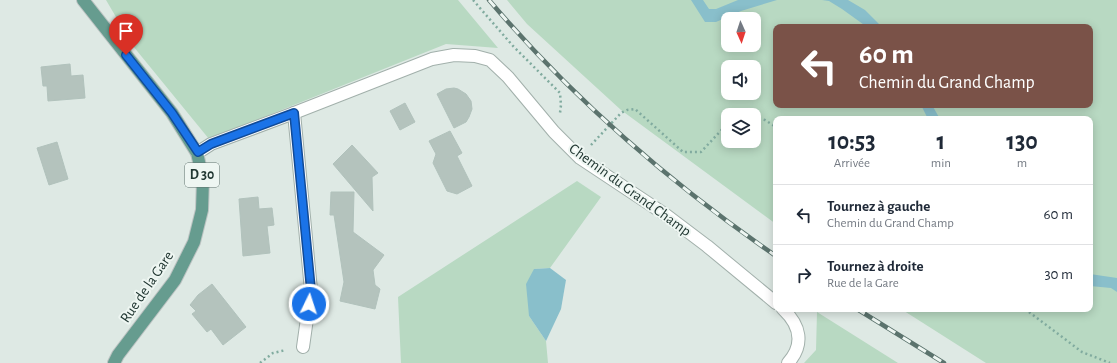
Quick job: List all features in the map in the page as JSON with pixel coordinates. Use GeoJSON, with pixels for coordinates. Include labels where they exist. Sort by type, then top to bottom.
{"type":"FeatureCollection","features":[{"type":"Feature","properties":{"kind":"main road","name":"Rue de la Gare"},"geometry":{"type":"LineString","coordinates":[[82,0],[172,113],[198,152],[203,179],[202,210],[194,242],[175,280],[114,363]]}},
{"type":"Feature","properties":{"kind":"street","name":"Chemin du Grand Champ"},"geometry":{"type":"LineString","coordinates":[[198,152],[211,144],[432,59],[454,55],[476,56],[490,60],[508,77],[554,132],[580,158],[666,215],[701,241],[773,301]]}},
{"type":"Feature","properties":{"kind":"street"},"geometry":{"type":"LineString","coordinates":[[294,113],[311,290],[303,347]]}},
{"type":"Feature","properties":{"kind":"street"},"geometry":{"type":"LineString","coordinates":[[786,312],[799,333],[797,349],[794,357],[788,363]]}},
{"type":"Feature","properties":{"kind":"path"},"geometry":{"type":"LineString","coordinates":[[473,0],[513,46],[560,93],[562,105],[554,132]]}},
{"type":"Feature","properties":{"kind":"path"},"geometry":{"type":"LineString","coordinates":[[580,158],[620,113],[627,110],[635,109],[683,152],[702,152],[721,132]]}},
{"type":"Feature","properties":{"kind":"path"},"geometry":{"type":"LineString","coordinates":[[761,119],[773,125]]}},
{"type":"Feature","properties":{"kind":"path"},"geometry":{"type":"LineString","coordinates":[[1029,312],[1082,352],[1110,363]]}},
{"type":"Feature","properties":{"kind":"path"},"geometry":{"type":"LineString","coordinates":[[260,363],[273,353],[303,347]]}},
{"type":"Feature","properties":{"kind":"green space"},"geometry":{"type":"Polygon","coordinates":[[[106,0],[458,0],[498,48],[446,44],[209,139],[133,46],[106,0]]]}},
{"type":"Feature","properties":{"kind":"green space"},"geometry":{"type":"Polygon","coordinates":[[[507,0],[1117,0],[1117,363],[986,363],[906,312],[1093,312],[1093,116],[773,116],[773,222],[621,110],[527,24],[507,0]]]}},
{"type":"Feature","properties":{"kind":"green space"},"geometry":{"type":"Polygon","coordinates":[[[577,181],[601,197],[550,268],[534,269],[529,316],[546,341],[548,363],[401,363],[398,297],[577,181]]]}},
{"type":"Feature","properties":{"kind":"green space"},"geometry":{"type":"Polygon","coordinates":[[[817,312],[898,363],[804,363],[816,350],[817,312]]]}},
{"type":"Feature","properties":{"kind":"water"},"geometry":{"type":"Polygon","coordinates":[[[691,0],[703,0],[709,9],[716,9],[738,0],[777,0],[739,12],[721,12],[721,20],[716,22],[705,22],[691,0]]]}},
{"type":"Feature","properties":{"kind":"water"},"geometry":{"type":"Polygon","coordinates":[[[822,0],[848,0],[865,10],[879,24],[863,24],[829,1],[822,0]]]}},
{"type":"Feature","properties":{"kind":"water"},"geometry":{"type":"Polygon","coordinates":[[[922,108],[934,108],[938,116],[926,116],[922,108]]]}},
{"type":"Feature","properties":{"kind":"water"},"geometry":{"type":"Polygon","coordinates":[[[550,268],[566,280],[561,309],[546,341],[529,316],[526,284],[534,269],[550,268]]]}},
{"type":"Feature","properties":{"kind":"water"},"geometry":{"type":"Polygon","coordinates":[[[1093,274],[1117,278],[1117,292],[1111,288],[1093,286],[1093,274]]]}},
{"type":"Feature","properties":{"kind":"building"},"geometry":{"type":"Polygon","coordinates":[[[70,64],[71,76],[83,75],[85,98],[48,101],[47,86],[43,86],[41,67],[70,64]]]}},
{"type":"Feature","properties":{"kind":"building"},"geometry":{"type":"Polygon","coordinates":[[[454,88],[466,94],[471,101],[472,109],[466,122],[454,128],[437,94],[446,89],[454,88]]]}},
{"type":"Feature","properties":{"kind":"building"},"geometry":{"type":"Polygon","coordinates":[[[405,103],[415,122],[400,130],[390,111],[405,103]]]}},
{"type":"Feature","properties":{"kind":"building"},"geometry":{"type":"Polygon","coordinates":[[[450,131],[462,153],[457,156],[472,186],[457,194],[447,191],[433,163],[436,154],[429,141],[450,131]]]}},
{"type":"Feature","properties":{"kind":"building"},"geometry":{"type":"Polygon","coordinates":[[[57,142],[68,179],[49,185],[37,148],[57,142]]]}},
{"type":"Feature","properties":{"kind":"building"},"geometry":{"type":"Polygon","coordinates":[[[352,145],[378,173],[372,177],[373,211],[333,164],[352,145]]]}},
{"type":"Feature","properties":{"kind":"building"},"geometry":{"type":"Polygon","coordinates":[[[331,192],[354,192],[353,232],[384,255],[373,270],[375,285],[380,289],[375,309],[340,301],[344,282],[334,215],[330,215],[331,192]]]}},
{"type":"Feature","properties":{"kind":"building"},"geometry":{"type":"Polygon","coordinates":[[[258,197],[259,209],[272,208],[274,225],[267,226],[270,253],[243,256],[239,199],[258,197]]]}},
{"type":"Feature","properties":{"kind":"building"},"geometry":{"type":"Polygon","coordinates":[[[212,284],[246,327],[223,345],[211,329],[207,332],[192,314],[196,311],[190,305],[198,295],[212,284]]]}},
{"type":"Feature","properties":{"kind":"railway"},"geometry":{"type":"LineString","coordinates":[[489,0],[521,36],[588,105],[660,169],[773,254]]}},
{"type":"Feature","properties":{"kind":"railway"},"geometry":{"type":"LineString","coordinates":[[862,312],[944,363]]}},
{"type":"Feature","properties":{"kind":"route"},"geometry":{"type":"LineString","coordinates":[[126,55],[172,113],[198,152],[211,144],[294,113],[311,290],[309,304]]}}]}
